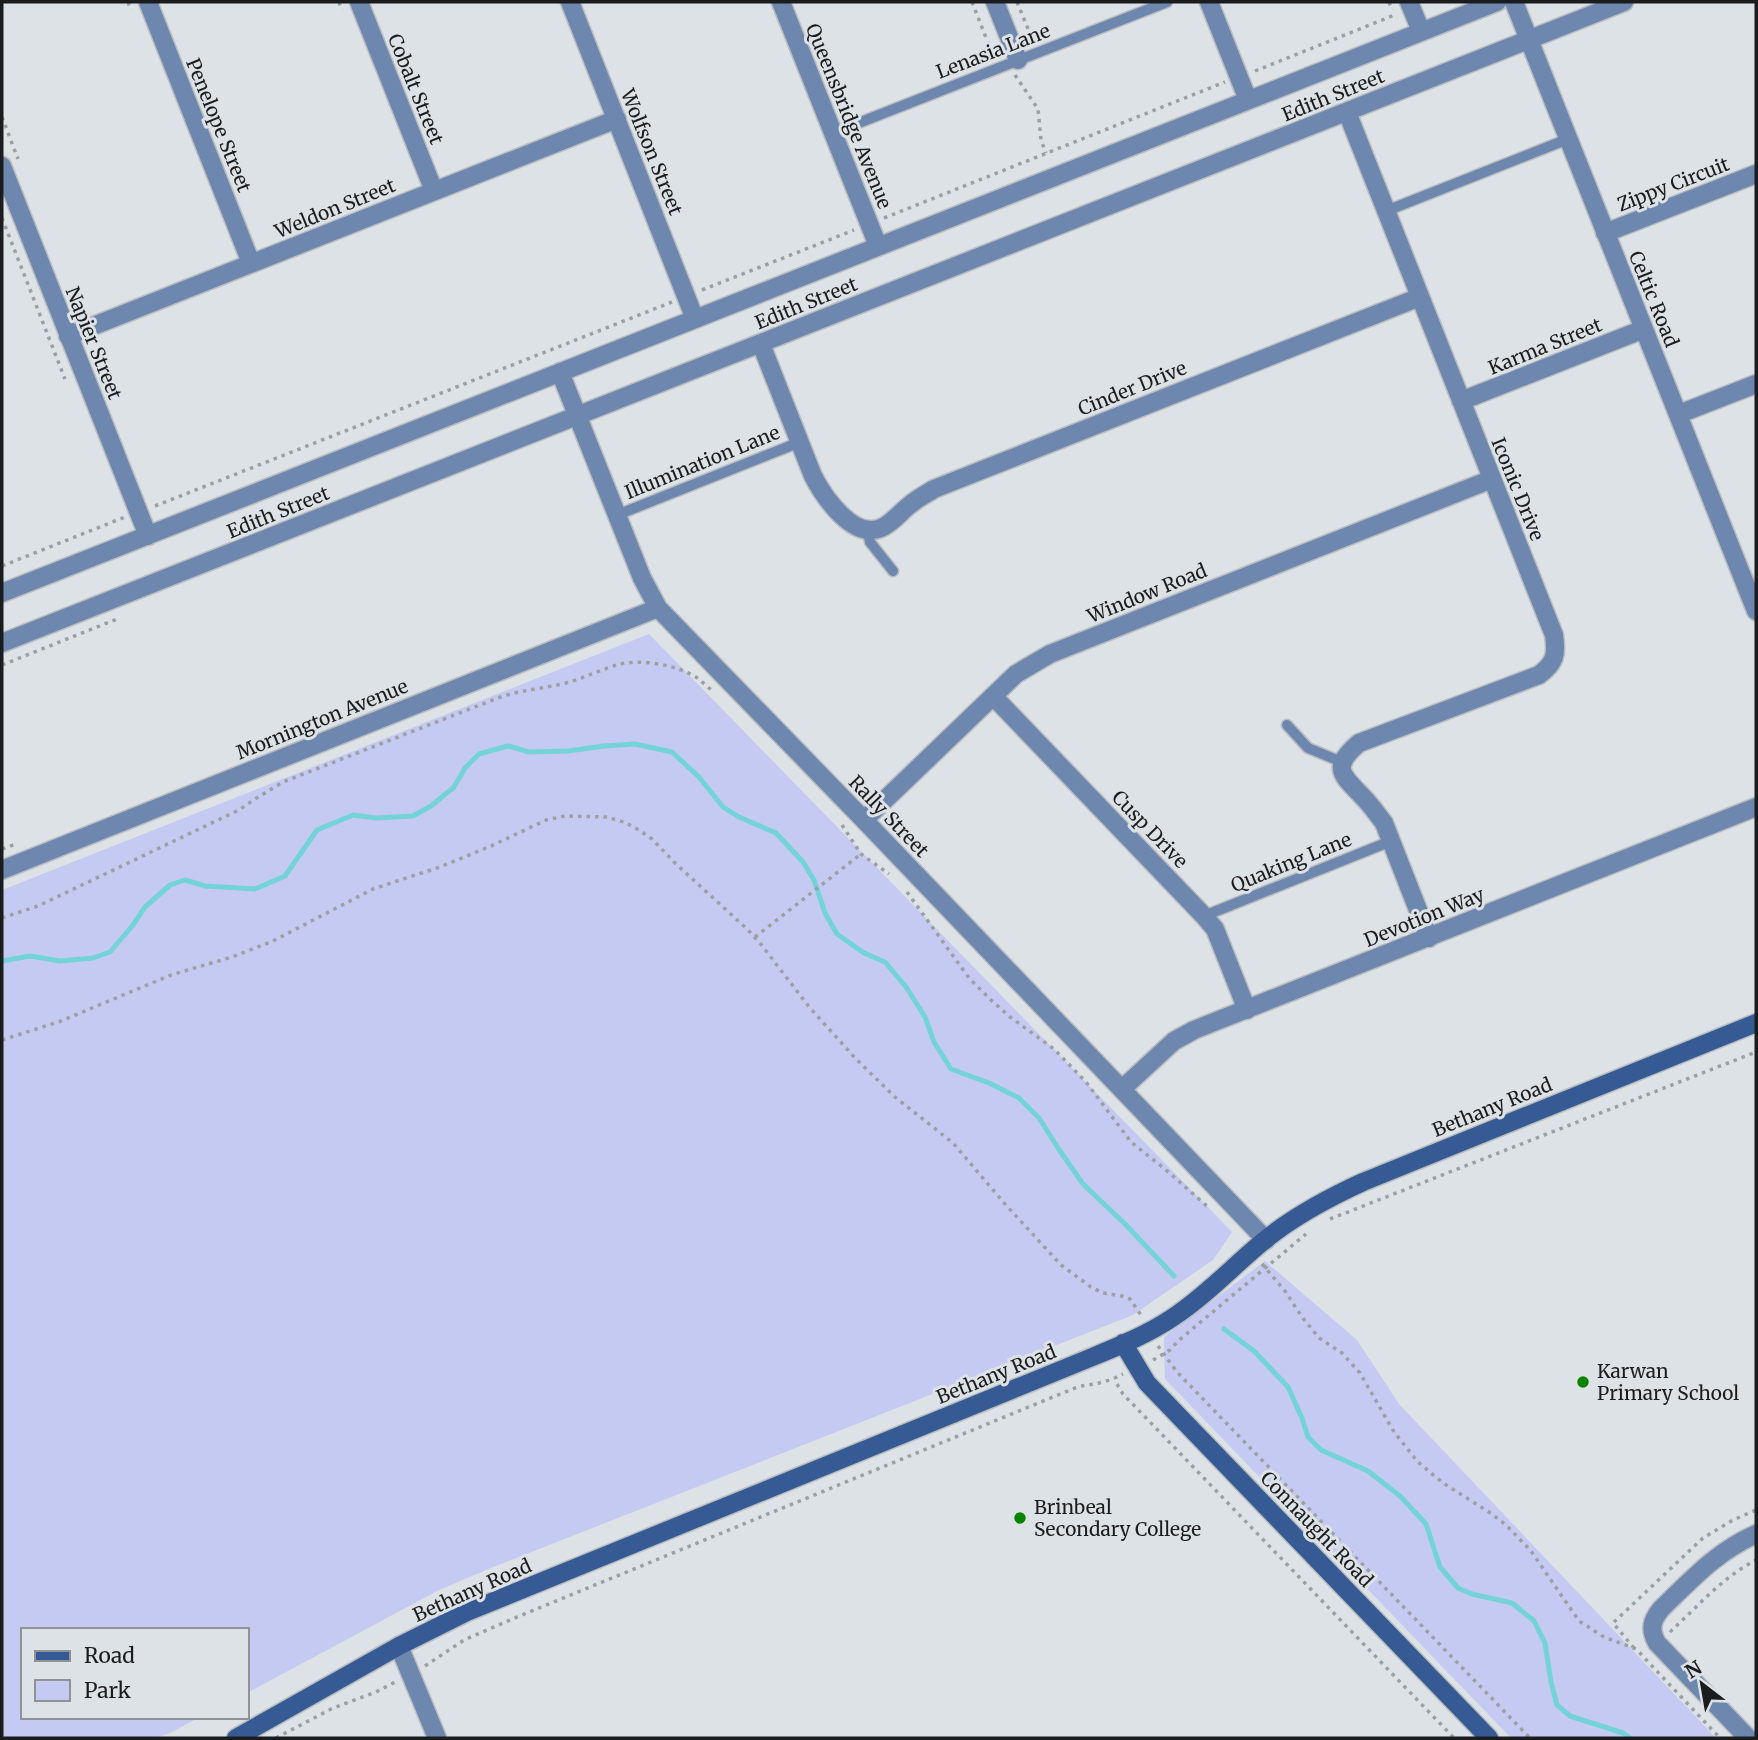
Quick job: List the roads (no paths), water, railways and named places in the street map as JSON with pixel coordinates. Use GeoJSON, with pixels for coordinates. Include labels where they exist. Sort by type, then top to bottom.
{"type":"FeatureCollection","features":[{"type":"Feature","properties":{"kind":"street","name":"Penelope Street"},"geometry":{"type":"LineString","coordinates":[[148,2],[251,263]]}},
{"type":"Feature","properties":{"kind":"street","name":"Cobalt Street"},"geometry":{"type":"LineString","coordinates":[[359,2],[434,191]]}},
{"type":"Feature","properties":{"kind":"street","name":"Wolfson Street"},"geometry":{"type":"LineString","coordinates":[[570,2],[695,318]]}},
{"type":"Feature","properties":{"kind":"street","name":"Queensbridge Avenue"},"geometry":{"type":"LineString","coordinates":[[781,2],[878,246]]}},
{"type":"Feature","properties":{"kind":"street"},"geometry":{"type":"LineString","coordinates":[[995,2],[1008,64]]}},
{"type":"Feature","properties":{"kind":"street"},"geometry":{"type":"LineString","coordinates":[[1209,2],[1248,100]]}},
{"type":"Feature","properties":{"kind":"street","name":"Edith Street"},"geometry":{"type":"LineString","coordinates":[[2,593],[1497,2]]}},
{"type":"Feature","properties":{"kind":"street","name":"Celtic Road"},"geometry":{"type":"LineString","coordinates":[[1514,2],[1754,601]]}},
{"type":"Feature","properties":{"kind":"street","name":"Edith Street"},"geometry":{"type":"LineString","coordinates":[[2,643],[1624,2]]}},
{"type":"Feature","properties":{"kind":"street"},"geometry":{"type":"LineString","coordinates":[[1410,5],[1421,31]]}},
{"type":"Feature","properties":{"kind":"street","name":"Iconic Drive"},"geometry":{"type":"LineString","coordinates":[[1342,762],[1348,752],[1359,743],[1539,675],[1549,668],[1556,647],[1554,635],[1347,112]]}},
{"type":"Feature","properties":{"kind":"street","name":"Weldon Street"},"geometry":{"type":"LineString","coordinates":[[68,336],[617,119]]}},
{"type":"Feature","properties":{"kind":"street","name":"Napier Street"},"geometry":{"type":"LineString","coordinates":[[2,166],[148,536]]}},
{"type":"Feature","properties":{"kind":"street","name":"Zippy Circuit"},"geometry":{"type":"LineString","coordinates":[[1605,233],[1756,174]]}},
{"type":"Feature","properties":{"kind":"street","name":"Cinder Drive"},"geometry":{"type":"LineString","coordinates":[[868,531],[889,524],[916,499],[934,489],[1420,297]]}},
{"type":"Feature","properties":{"kind":"street","name":"Karma Street"},"geometry":{"type":"LineString","coordinates":[[1461,401],[1644,329]]}},
{"type":"Feature","properties":{"kind":"street"},"geometry":{"type":"LineString","coordinates":[[761,344],[822,493],[849,521],[868,531]]}},
{"type":"Feature","properties":{"kind":"street","name":"Rally Street"},"geometry":{"type":"LineString","coordinates":[[560,372],[642,578],[658,608],[1122,1089],[1259,1246]]}},
{"type":"Feature","properties":{"kind":"street"},"geometry":{"type":"LineString","coordinates":[[1679,414],[1756,384]]}},
{"type":"Feature","properties":{"kind":"street","name":"Window Road"},"geometry":{"type":"LineString","coordinates":[[864,820],[1016,674],[1050,654],[1492,479]]}},
{"type":"Feature","properties":{"kind":"street","name":"Mornington Avenue"},"geometry":{"type":"LineString","coordinates":[[2,870],[658,608]]}},
{"type":"Feature","properties":{"kind":"street","name":"Cusp Drive"},"geometry":{"type":"LineString","coordinates":[[993,696],[1204,916],[1214,929],[1247,1010]]}},
{"type":"Feature","properties":{"kind":"street"},"geometry":{"type":"LineString","coordinates":[[1342,762],[1342,774],[1384,823],[1429,938]]}},
{"type":"Feature","properties":{"kind":"street","name":"Devotion Way"},"geometry":{"type":"LineString","coordinates":[[1122,1089],[1174,1041],[1194,1030],[1756,807]]}},
{"type":"Feature","properties":{"kind":"street","name":"Bethany Road"},"geometry":{"type":"LineString","coordinates":[[236,1738],[400,1646],[467,1612],[1150,1331],[1191,1304],[1302,1213],[1331,1196],[1756,1023]]}},
{"type":"Feature","properties":{"kind":"street","name":"Connaught Road"},"geometry":{"type":"LineString","coordinates":[[1123,1343],[1147,1384],[1489,1738]]}},
{"type":"Feature","properties":{"kind":"street"},"geometry":{"type":"LineString","coordinates":[[1748,1738],[1657,1643],[1652,1625],[1661,1609],[1704,1567],[1730,1547],[1756,1534]]}},
{"type":"Feature","properties":{"kind":"street"},"geometry":{"type":"LineString","coordinates":[[400,1646],[437,1738]]}},
{"type":"Feature","properties":{"kind":"lane","name":"Lenasia Lane"},"geometry":{"type":"LineString","coordinates":[[833,133],[1167,2]]}},
{"type":"Feature","properties":{"kind":"lane"},"geometry":{"type":"LineString","coordinates":[[1386,211],[1568,139]]}},
{"type":"Feature","properties":{"kind":"lane","name":"Illumination Lane"},"geometry":{"type":"LineString","coordinates":[[617,515],[800,442]]}},
{"type":"Feature","properties":{"kind":"lane"},"geometry":{"type":"LineString","coordinates":[[868,531],[870,542],[893,571]]}},
{"type":"Feature","properties":{"kind":"lane"},"geometry":{"type":"LineString","coordinates":[[1287,725],[1308,748],[1342,762]]}},
{"type":"Feature","properties":{"kind":"lane","name":"Quaking Lane"},"geometry":{"type":"LineString","coordinates":[[1204,916],[1391,841]]}},
{"type":"Feature","properties":{"kind":"waterway"},"geometry":{"type":"LineString","coordinates":[[2,961],[30,956],[60,961],[93,958],[110,952],[145,907],[170,885],[185,880],[205,886],[255,889],[285,876],[317,830],[353,815],[376,818],[413,816],[431,806],[454,787],[465,768],[479,754],[508,746],[529,752],[635,744],[672,752],[699,777],[723,807],[776,833],[803,862],[814,880],[825,913],[837,934],[864,953],[885,962],[906,987],[925,1017],[934,1042],[951,1069],[1019,1098],[1039,1118],[1083,1184],[1174,1276]]}},
{"type":"Feature","properties":{"kind":"waterway"},"geometry":{"type":"LineString","coordinates":[[1224,1329],[1254,1351],[1288,1387],[1308,1437],[1321,1450],[1368,1471],[1400,1496],[1426,1524],[1440,1567],[1458,1588],[1512,1603],[1534,1621],[1545,1643],[1557,1705],[1570,1716],[1623,1733],[1630,1738]]}},
{"type":"Feature","properties":{"kind":"place","name":"Karwan Primary School"},"geometry":{"type":"Point","coordinates":[1583,1382]}},
{"type":"Feature","properties":{"kind":"place","name":"Brinbeal Secondary College"},"geometry":{"type":"Point","coordinates":[1020,1518]}}]}
